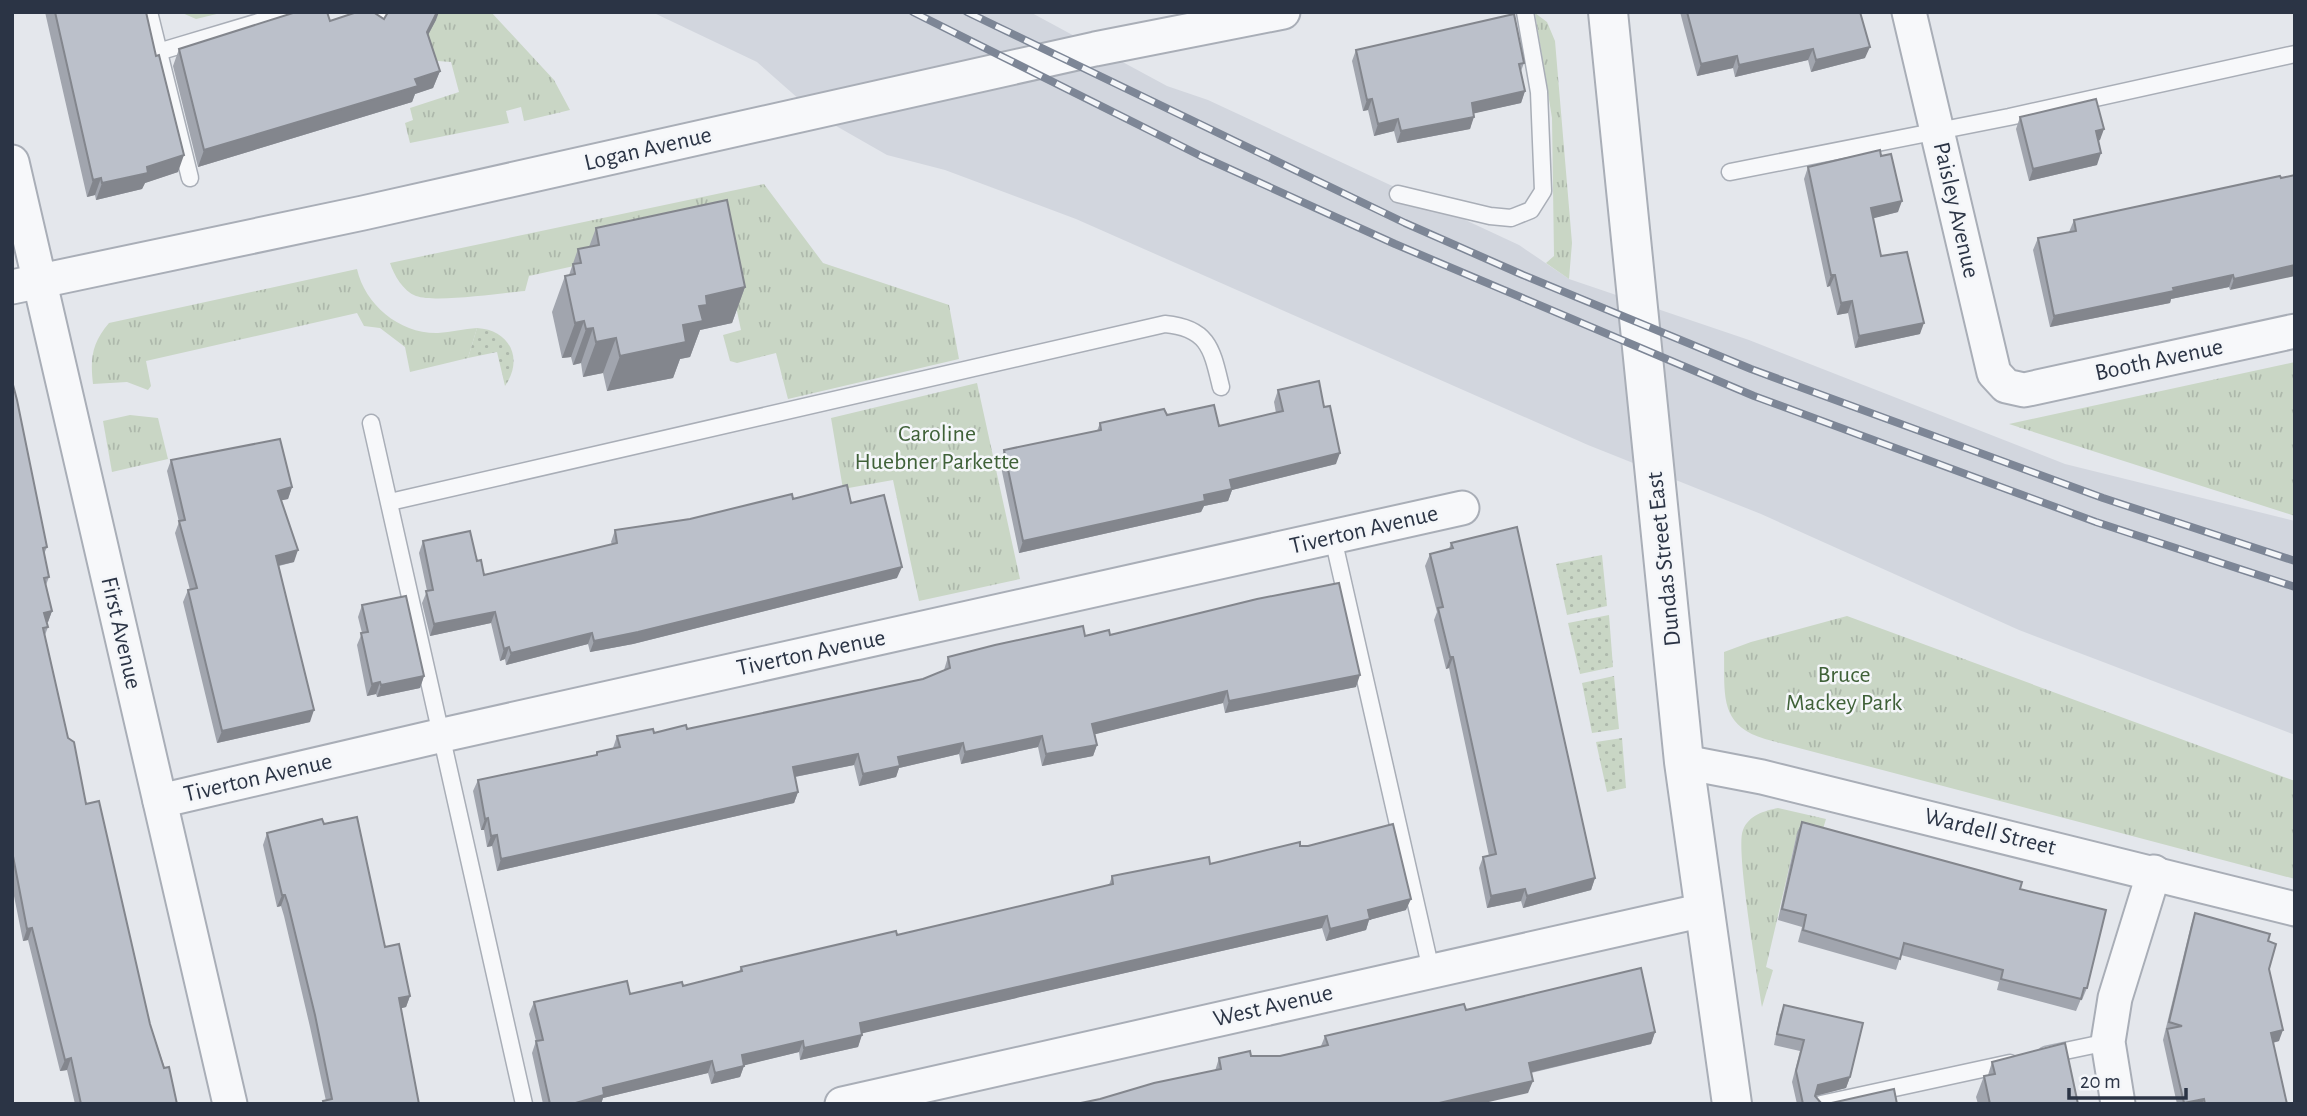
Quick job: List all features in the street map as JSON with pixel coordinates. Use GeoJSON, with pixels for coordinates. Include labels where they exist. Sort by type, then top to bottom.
{"type":"FeatureCollection","features":[{"type":"Feature","properties":{"kind":"street","name":"Logan Avenue"},"geometry":{"type":"LineString","coordinates":[[26,284],[363,213],[1095,49],[1283,12]]}},
{"type":"Feature","properties":{"kind":"street","name":"Dundas Street East"},"geometry":{"type":"LineString","coordinates":[[1608,12],[1684,762],[1732,1104]]}},
{"type":"Feature","properties":{"kind":"street","name":"Paisley Avenue"},"geometry":{"type":"LineString","coordinates":[[1909,12],[1994,373],[2006,386],[2024,390]]}},
{"type":"Feature","properties":{"kind":"street","name":"First Avenue"},"geometry":{"type":"LineString","coordinates":[[12,162],[26,284],[160,801],[230,1104]]}},
{"type":"Feature","properties":{"kind":"street","name":"Booth Avenue"},"geometry":{"type":"LineString","coordinates":[[2024,390],[2295,331]]}},
{"type":"Feature","properties":{"kind":"street","name":"Tiverton Avenue"},"geometry":{"type":"LineString","coordinates":[[160,801],[443,734],[1462,508]]}},
{"type":"Feature","properties":{"kind":"street","name":"Wardell Street"},"geometry":{"type":"LineString","coordinates":[[1684,762],[1762,777],[2295,909]]}},
{"type":"Feature","properties":{"kind":"street"},"geometry":{"type":"LineString","coordinates":[[2119,1104],[2108,1042],[2115,998],[2154,872]]}},
{"type":"Feature","properties":{"kind":"street","name":"West Avenue"},"geometry":{"type":"LineString","coordinates":[[842,1104],[1704,910]]}},
{"type":"Feature","properties":{"kind":"lane"},"geometry":{"type":"LineString","coordinates":[[149,12],[190,178]]}},
{"type":"Feature","properties":{"kind":"lane"},"geometry":{"type":"LineString","coordinates":[[158,52],[292,12]]}},
{"type":"Feature","properties":{"kind":"lane"},"geometry":{"type":"LineString","coordinates":[[1398,194],[1490,216],[1511,218],[1531,210],[1543,191],[1539,92],[1525,12]]}},
{"type":"Feature","properties":{"kind":"lane"},"geometry":{"type":"LineString","coordinates":[[1730,172],[2009,117],[2295,54]]}},
{"type":"Feature","properties":{"kind":"lane"},"geometry":{"type":"LineString","coordinates":[[390,502],[1165,324],[1184,325],[1200,335],[1213,350],[1221,387]]}},
{"type":"Feature","properties":{"kind":"lane"},"geometry":{"type":"LineString","coordinates":[[371,424],[443,734],[524,1104]]}},
{"type":"Feature","properties":{"kind":"lane"},"geometry":{"type":"LineString","coordinates":[[1333,538],[1431,970]]}},
{"type":"Feature","properties":{"kind":"lane"},"geometry":{"type":"LineString","coordinates":[[1821,1104],[2108,1042]]}},
{"type":"Feature","properties":{"kind":"shaded area"},"geometry":{"type":"Polygon","coordinates":[[[652,12],[1030,12],[1167,86],[1208,100],[1519,245],[1569,279],[1749,340],[2065,464],[2295,521],[2295,735],[2019,630],[1761,514],[1588,445],[1076,219],[945,170],[887,155],[817,115],[757,62],[652,12]]]}},
{"type":"Feature","properties":{"kind":"green space"},"geometry":{"type":"Polygon","coordinates":[[[180,12],[225,12],[196,19],[180,12]]]}},
{"type":"Feature","properties":{"kind":"green space"},"geometry":{"type":"Polygon","coordinates":[[[420,12],[491,12],[554,80],[570,110],[524,121],[521,107],[506,111],[509,123],[410,143],[405,123],[413,120],[410,108],[459,92],[451,62],[424,60],[420,12]]]}},
{"type":"Feature","properties":{"kind":"green space"},"geometry":{"type":"Polygon","coordinates":[[[1535,13],[1547,22],[1555,41],[1572,243],[1569,279],[1546,263],[1554,256],[1552,118],[1535,13]]]}},
{"type":"Feature","properties":{"kind":"green space"},"geometry":{"type":"Polygon","coordinates":[[[764,184],[823,263],[949,305],[959,359],[788,399],[776,353],[737,363],[730,361],[723,335],[741,330],[724,250],[583,264],[529,276],[525,291],[453,298],[426,298],[411,294],[400,282],[390,263],[764,184]]]}},
{"type":"Feature","properties":{"kind":"green space"},"geometry":{"type":"Polygon","coordinates":[[[357,269],[361,282],[376,305],[398,323],[424,332],[438,333],[477,328],[468,358],[410,372],[405,347],[380,328],[364,326],[357,313],[146,361],[151,386],[148,390],[127,382],[93,384],[93,351],[109,323],[357,269]]]}},
{"type":"Feature","properties":{"kind":"green space"},"geometry":{"type":"Polygon","coordinates":[[[477,328],[498,334],[510,348],[513,366],[505,386],[497,352],[468,358],[477,328]]]}},
{"type":"Feature","properties":{"kind":"green space"},"geometry":{"type":"Polygon","coordinates":[[[2295,362],[2295,516],[2009,424],[2295,362]]]}},
{"type":"Feature","properties":{"kind":"green space","name":"Caroline Huebner Parkette"},"geometry":{"type":"Polygon","coordinates":[[[977,383],[1020,579],[919,601],[893,480],[843,489],[831,418],[977,383]]]}},
{"type":"Feature","properties":{"kind":"green space"},"geometry":{"type":"Polygon","coordinates":[[[130,415],[158,418],[168,459],[112,472],[103,421],[130,415]]]}},
{"type":"Feature","properties":{"kind":"green space"},"geometry":{"type":"Polygon","coordinates":[[[1602,555],[1607,606],[1567,615],[1556,564],[1602,555]]]}},
{"type":"Feature","properties":{"kind":"green space"},"geometry":{"type":"Polygon","coordinates":[[[1609,615],[1613,667],[1580,674],[1568,623],[1609,615]]]}},
{"type":"Feature","properties":{"kind":"green space","name":"Bruce Mackey Park"},"geometry":{"type":"Polygon","coordinates":[[[1847,616],[2295,781],[2295,879],[1765,739],[1739,725],[1727,706],[1724,652],[1847,616]]]}},
{"type":"Feature","properties":{"kind":"green space"},"geometry":{"type":"Polygon","coordinates":[[[1614,676],[1619,729],[1592,733],[1582,683],[1614,676]]]}},
{"type":"Feature","properties":{"kind":"green space"},"geometry":{"type":"Polygon","coordinates":[[[1622,738],[1626,788],[1607,792],[1596,742],[1622,738]]]}},
{"type":"Feature","properties":{"kind":"green space"},"geometry":{"type":"Polygon","coordinates":[[[1778,808],[1826,819],[1820,839],[1797,834],[1766,967],[1773,970],[1762,1007],[1744,887],[1741,842],[1743,830],[1753,817],[1778,808]]]}},
{"type":"Feature","properties":{"kind":"building"},"geometry":{"type":"Polygon","coordinates":[[[55,12],[146,12],[184,155],[147,167],[148,173],[102,183],[101,178],[93,180],[55,12]]]}},
{"type":"Feature","properties":{"kind":"building"},"geometry":{"type":"Polygon","coordinates":[[[296,12],[327,12],[330,21],[357,12],[373,12],[384,19],[388,12],[437,12],[427,32],[440,71],[415,79],[418,86],[204,150],[179,49],[296,12]]]}},
{"type":"Feature","properties":{"kind":"building"},"geometry":{"type":"Polygon","coordinates":[[[1687,12],[1860,12],[1870,47],[1816,60],[1813,49],[1739,65],[1737,56],[1701,64],[1687,12]]]}},
{"type":"Feature","properties":{"kind":"building"},"geometry":{"type":"Polygon","coordinates":[[[1514,14],[1524,63],[1519,64],[1525,91],[1472,103],[1474,117],[1401,131],[1398,119],[1378,124],[1372,99],[1367,100],[1356,50],[1514,14]]]}},
{"type":"Feature","properties":{"kind":"building"},"geometry":{"type":"Polygon","coordinates":[[[2096,99],[2104,129],[2096,131],[2101,153],[2033,169],[2020,117],[2096,99]]]}},
{"type":"Feature","properties":{"kind":"building"},"geometry":{"type":"Polygon","coordinates":[[[1880,150],[1881,156],[1891,154],[1902,201],[1871,208],[1881,256],[1907,252],[1924,323],[1859,336],[1852,301],[1841,303],[1835,275],[1831,275],[1808,167],[1880,150]]]}},
{"type":"Feature","properties":{"kind":"building"},"geometry":{"type":"Polygon","coordinates":[[[2295,175],[2295,265],[2234,279],[2233,275],[2173,288],[2174,291],[2054,316],[2038,238],[2076,231],[2074,220],[2295,175]]]}},
{"type":"Feature","properties":{"kind":"building"},"geometry":{"type":"Polygon","coordinates":[[[727,200],[745,287],[706,296],[707,305],[699,306],[703,321],[683,325],[686,342],[620,356],[616,338],[596,342],[593,328],[586,329],[584,321],[575,323],[565,276],[575,274],[573,264],[581,263],[578,249],[599,245],[596,228],[727,200]]]}},
{"type":"Feature","properties":{"kind":"building"},"geometry":{"type":"Polygon","coordinates":[[[12,381],[47,547],[43,548],[49,577],[44,578],[52,611],[44,613],[48,627],[43,628],[68,738],[74,742],[86,804],[99,801],[150,1024],[164,1068],[169,1067],[177,1104],[81,1104],[71,1058],[65,1060],[32,928],[27,929],[12,851],[12,381]]]}},
{"type":"Feature","properties":{"kind":"building"},"geometry":{"type":"Polygon","coordinates":[[[1319,381],[1324,407],[1330,406],[1340,453],[1230,480],[1232,489],[1204,495],[1205,501],[1023,541],[1004,450],[1101,430],[1100,423],[1164,409],[1167,415],[1214,405],[1219,426],[1283,411],[1278,390],[1319,381]]]}},
{"type":"Feature","properties":{"kind":"building"},"geometry":{"type":"Polygon","coordinates":[[[280,439],[292,487],[278,491],[298,550],[276,556],[314,710],[222,731],[188,590],[197,588],[179,521],[185,520],[171,460],[280,439]]]}},
{"type":"Feature","properties":{"kind":"building"},"geometry":{"type":"Polygon","coordinates":[[[847,485],[851,503],[884,495],[902,567],[638,632],[594,641],[592,633],[511,653],[509,647],[504,649],[495,612],[434,624],[426,591],[433,590],[423,541],[470,531],[477,561],[481,560],[484,575],[617,543],[615,530],[690,519],[792,494],[793,499],[847,485]]]}},
{"type":"Feature","properties":{"kind":"building"},"geometry":{"type":"Polygon","coordinates":[[[1517,527],[1595,878],[1527,896],[1525,889],[1491,896],[1483,857],[1496,854],[1453,657],[1450,657],[1438,608],[1443,607],[1430,554],[1453,548],[1451,543],[1517,527]]]}},
{"type":"Feature","properties":{"kind":"building"},"geometry":{"type":"Polygon","coordinates":[[[1339,583],[1360,675],[1229,701],[1227,691],[1092,724],[1097,745],[1046,754],[1042,736],[965,752],[963,743],[898,757],[900,766],[863,774],[858,754],[793,767],[798,792],[501,859],[497,835],[491,836],[488,818],[485,819],[478,780],[597,755],[597,752],[620,747],[617,736],[653,729],[654,733],[686,725],[687,729],[923,679],[950,668],[948,657],[1083,626],[1085,636],[1109,630],[1110,635],[1257,599],[1339,583]]]}},
{"type":"Feature","properties":{"kind":"building"},"geometry":{"type":"Polygon","coordinates":[[[406,596],[424,676],[381,685],[380,682],[372,684],[361,633],[368,632],[362,605],[406,596]]]}},
{"type":"Feature","properties":{"kind":"building"},"geometry":{"type":"Polygon","coordinates":[[[357,817],[385,947],[399,944],[410,996],[399,998],[419,1104],[324,1104],[323,1101],[332,1099],[315,1015],[288,904],[285,895],[282,895],[267,833],[322,819],[324,824],[357,817]]]}},
{"type":"Feature","properties":{"kind":"building"},"geometry":{"type":"Polygon","coordinates":[[[1802,822],[2022,882],[2020,889],[2106,910],[2087,988],[2084,988],[2081,999],[2001,979],[2003,970],[1904,943],[1900,959],[1803,930],[1806,915],[1782,909],[1802,822]]]}},
{"type":"Feature","properties":{"kind":"building"},"geometry":{"type":"Polygon","coordinates":[[[1393,824],[1411,899],[1368,910],[1370,919],[1330,929],[1327,916],[860,1023],[862,1035],[804,1048],[803,1041],[742,1055],[744,1066],[715,1073],[712,1061],[603,1088],[604,1095],[572,1104],[550,1104],[536,1041],[543,1040],[534,1002],[627,981],[630,994],[682,982],[683,986],[742,971],[741,967],[896,931],[897,935],[1113,884],[1112,876],[1209,857],[1210,864],[1300,842],[1300,846],[1308,846],[1393,824]]]}},
{"type":"Feature","properties":{"kind":"building"},"geometry":{"type":"Polygon","coordinates":[[[2195,913],[2270,934],[2268,941],[2276,944],[2269,969],[2283,1030],[2271,1033],[2287,1104],[2205,1104],[2204,1099],[2184,1103],[2167,1029],[2182,1026],[2169,1022],[2195,913]]]}},
{"type":"Feature","properties":{"kind":"building"},"geometry":{"type":"Polygon","coordinates":[[[1641,968],[1655,1032],[1529,1063],[1533,1081],[1435,1104],[1076,1104],[1154,1083],[1221,1069],[1219,1058],[1250,1051],[1251,1056],[1280,1056],[1328,1045],[1325,1036],[1464,1004],[1466,1010],[1641,968]]]}},
{"type":"Feature","properties":{"kind":"building"},"geometry":{"type":"Polygon","coordinates":[[[1784,1005],[1863,1023],[1850,1077],[1818,1085],[1815,1096],[1821,1103],[1827,1104],[1803,1104],[1796,1071],[1804,1040],[1777,1034],[1784,1005]]]}},
{"type":"Feature","properties":{"kind":"building"},"geometry":{"type":"Polygon","coordinates":[[[2065,1043],[2078,1104],[1990,1104],[1984,1076],[1995,1074],[1992,1062],[2065,1043]]]}},
{"type":"Feature","properties":{"kind":"building"},"geometry":{"type":"Polygon","coordinates":[[[1894,1089],[1897,1104],[1827,1104],[1894,1089]]]}},
{"type":"Feature","properties":{"kind":"railway"},"geometry":{"type":"LineString","coordinates":[[913,12],[1201,156],[1395,244],[1754,396],[2096,522],[2295,587]]}},
{"type":"Feature","properties":{"kind":"railway"},"geometry":{"type":"LineString","coordinates":[[967,12],[1405,223],[1523,275],[1751,369],[2103,498],[2295,561]]}}]}
